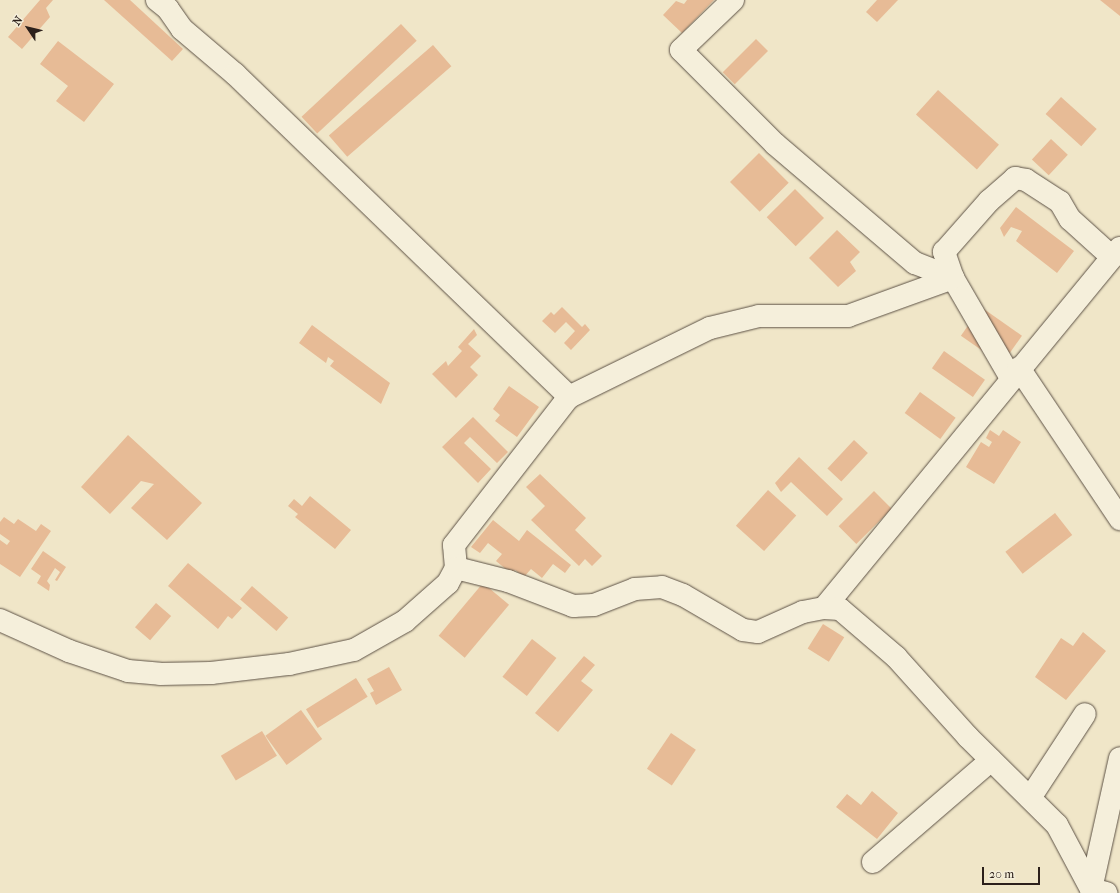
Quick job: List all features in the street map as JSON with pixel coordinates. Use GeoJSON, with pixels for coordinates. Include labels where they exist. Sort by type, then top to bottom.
{"type":"FeatureCollection","features":[{"type":"Feature","properties":{"kind":"street"},"geometry":{"type":"LineString","coordinates":[[157,0],[168,9],[182,29],[240,80],[569,397]]}},
{"type":"Feature","properties":{"kind":"street"},"geometry":{"type":"LineString","coordinates":[[733,0],[681,50],[775,144],[915,263],[952,278]]}},
{"type":"Feature","properties":{"kind":"street"},"geometry":{"type":"LineString","coordinates":[[824,608],[1015,373],[1116,253],[1070,220],[1060,202],[1026,180],[1015,178],[989,201],[944,252],[952,278],[1015,373],[1120,519]]}},
{"type":"Feature","properties":{"kind":"street"},"geometry":{"type":"LineString","coordinates":[[0,620],[69,651],[128,671],[211,672],[281,665],[354,650],[374,640],[405,620],[439,588],[448,583],[456,568],[454,545],[569,397],[710,328],[759,316],[848,316],[952,278]]}},
{"type":"Feature","properties":{"kind":"street"},"geometry":{"type":"LineString","coordinates":[[456,568],[508,581],[573,606],[594,605],[635,589],[662,587],[683,595],[743,630],[758,632],[803,612],[824,608],[840,609],[896,657],[991,760],[1057,825],[1099,891]]}},
{"type":"Feature","properties":{"kind":"street"},"geometry":{"type":"LineString","coordinates":[[1030,798],[1085,714]]}},
{"type":"Feature","properties":{"kind":"street"},"geometry":{"type":"LineString","coordinates":[[1099,891],[1120,758]]}},
{"type":"Feature","properties":{"kind":"street"},"geometry":{"type":"LineString","coordinates":[[873,862],[991,760]]}},
{"type":"Feature","properties":{"kind":"building"},"geometry":{"type":"Polygon","coordinates":[[[40,0],[53,0],[46,8],[50,17],[22,49],[8,37],[40,0]]]}},
{"type":"Feature","properties":{"kind":"building"},"geometry":{"type":"Polygon","coordinates":[[[104,0],[130,0],[183,49],[172,61],[104,0]]]}},
{"type":"Feature","properties":{"kind":"building"},"geometry":{"type":"Polygon","coordinates":[[[687,0],[714,0],[682,33],[663,15],[676,1],[684,4],[687,0]]]}},
{"type":"Feature","properties":{"kind":"building"},"geometry":{"type":"Polygon","coordinates":[[[877,0],[898,0],[877,22],[866,12],[877,0]]]}},
{"type":"Feature","properties":{"kind":"building"},"geometry":{"type":"Polygon","coordinates":[[[1100,0],[1120,0],[1120,16],[1100,0]]]}},
{"type":"Feature","properties":{"kind":"building"},"geometry":{"type":"Polygon","coordinates":[[[401,24],[417,41],[317,134],[302,117],[401,24]]]}},
{"type":"Feature","properties":{"kind":"building"},"geometry":{"type":"Polygon","coordinates":[[[756,39],[768,51],[735,84],[723,72],[756,39]]]}},
{"type":"Feature","properties":{"kind":"building"},"geometry":{"type":"Polygon","coordinates":[[[58,41],[114,84],[84,122],[56,101],[68,86],[40,64],[58,41]]]}},
{"type":"Feature","properties":{"kind":"building"},"geometry":{"type":"Polygon","coordinates":[[[433,45],[451,66],[347,157],[329,136],[433,45]]]}},
{"type":"Feature","properties":{"kind":"building"},"geometry":{"type":"Polygon","coordinates":[[[938,90],[999,145],[977,169],[916,115],[938,90]]]}},
{"type":"Feature","properties":{"kind":"building"},"geometry":{"type":"Polygon","coordinates":[[[1061,97],[1097,129],[1081,146],[1046,114],[1061,97]]]}},
{"type":"Feature","properties":{"kind":"building"},"geometry":{"type":"Polygon","coordinates":[[[1051,139],[1068,155],[1049,175],[1032,159],[1051,139]]]}},
{"type":"Feature","properties":{"kind":"building"},"geometry":{"type":"Polygon","coordinates":[[[759,153],[789,183],[760,212],[730,182],[759,153]]]}},
{"type":"Feature","properties":{"kind":"building"},"geometry":{"type":"Polygon","coordinates":[[[795,189],[824,218],[796,246],[767,217],[795,189]]]}},
{"type":"Feature","properties":{"kind":"building"},"geometry":{"type":"Polygon","coordinates":[[[1016,207],[1074,251],[1057,273],[1016,241],[1022,231],[1011,227],[1004,237],[1000,228],[1016,207]]]}},
{"type":"Feature","properties":{"kind":"building"},"geometry":{"type":"Polygon","coordinates":[[[837,230],[860,252],[850,262],[856,271],[838,287],[809,258],[837,230]]]}},
{"type":"Feature","properties":{"kind":"building"},"geometry":{"type":"Polygon","coordinates":[[[562,307],[582,327],[585,324],[590,330],[571,350],[564,343],[575,331],[566,322],[555,333],[542,321],[551,312],[554,315],[562,307]]]}},
{"type":"Feature","properties":{"kind":"building"},"geometry":{"type":"Polygon","coordinates":[[[981,307],[1022,336],[1002,364],[961,336],[981,307]]]}},
{"type":"Feature","properties":{"kind":"building"},"geometry":{"type":"Polygon","coordinates":[[[312,325],[390,383],[381,404],[330,366],[334,361],[328,357],[326,363],[299,343],[312,325]]]}},
{"type":"Feature","properties":{"kind":"building"},"geometry":{"type":"Polygon","coordinates":[[[474,329],[477,335],[468,344],[481,356],[470,367],[478,375],[456,398],[432,374],[446,361],[448,366],[462,351],[458,347],[474,329]]]}},
{"type":"Feature","properties":{"kind":"building"},"geometry":{"type":"Polygon","coordinates":[[[944,351],[985,380],[973,397],[932,368],[944,351]]]}},
{"type":"Feature","properties":{"kind":"building"},"geometry":{"type":"Polygon","coordinates":[[[509,386],[539,407],[517,437],[495,421],[500,415],[493,409],[509,386]]]}},
{"type":"Feature","properties":{"kind":"building"},"geometry":{"type":"Polygon","coordinates":[[[920,392],[956,418],[940,439],[905,413],[920,392]]]}},
{"type":"Feature","properties":{"kind":"building"},"geometry":{"type":"Polygon","coordinates":[[[473,417],[508,452],[497,463],[470,437],[464,443],[491,469],[478,483],[442,447],[473,417]]]}},
{"type":"Feature","properties":{"kind":"building"},"geometry":{"type":"Polygon","coordinates":[[[990,430],[999,436],[1003,430],[1021,442],[994,484],[966,467],[981,442],[989,447],[992,442],[986,438],[990,430]]]}},
{"type":"Feature","properties":{"kind":"building"},"geometry":{"type":"Polygon","coordinates":[[[128,435],[202,503],[167,540],[131,508],[154,484],[141,481],[110,514],[81,487],[128,435]]]}},
{"type":"Feature","properties":{"kind":"building"},"geometry":{"type":"Polygon","coordinates":[[[854,440],[868,453],[841,481],[827,469],[854,440]]]}},
{"type":"Feature","properties":{"kind":"building"},"geometry":{"type":"Polygon","coordinates":[[[799,457],[843,499],[827,516],[791,482],[781,492],[775,483],[799,457]]]}},
{"type":"Feature","properties":{"kind":"building"},"geometry":{"type":"Polygon","coordinates":[[[540,474],[586,518],[575,530],[602,556],[592,566],[585,559],[579,566],[531,520],[545,506],[526,487],[540,474]]]}},
{"type":"Feature","properties":{"kind":"building"},"geometry":{"type":"Polygon","coordinates":[[[768,490],[796,515],[764,551],[736,526],[768,490]]]}},
{"type":"Feature","properties":{"kind":"building"},"geometry":{"type":"Polygon","coordinates":[[[874,491],[892,509],[856,544],[839,526],[874,491]]]}},
{"type":"Feature","properties":{"kind":"building"},"geometry":{"type":"Polygon","coordinates":[[[310,496],[351,530],[335,549],[295,517],[298,514],[288,506],[294,499],[302,506],[310,496]]]}},
{"type":"Feature","properties":{"kind":"building"},"geometry":{"type":"Polygon","coordinates":[[[1055,513],[1072,535],[1023,574],[1005,552],[1055,513]]]}},
{"type":"Feature","properties":{"kind":"building"},"geometry":{"type":"Polygon","coordinates":[[[4,517],[14,524],[18,519],[36,531],[41,524],[51,531],[20,577],[0,564],[0,540],[7,545],[10,541],[0,534],[0,522],[4,517]]]}},
{"type":"Feature","properties":{"kind":"building"},"geometry":{"type":"Polygon","coordinates":[[[493,520],[519,541],[527,530],[571,565],[565,573],[553,564],[542,578],[531,569],[524,577],[515,570],[512,574],[496,561],[502,554],[488,543],[480,553],[471,547],[493,520]]]}},
{"type":"Feature","properties":{"kind":"building"},"geometry":{"type":"Polygon","coordinates":[[[43,551],[66,567],[57,581],[55,580],[60,572],[55,568],[47,581],[50,585],[49,591],[37,583],[41,576],[31,569],[43,551]]]}},
{"type":"Feature","properties":{"kind":"building"},"geometry":{"type":"Polygon","coordinates":[[[188,563],[242,608],[232,619],[228,616],[218,629],[168,586],[188,563]]]}},
{"type":"Feature","properties":{"kind":"building"},"geometry":{"type":"Polygon","coordinates":[[[483,583],[509,605],[465,658],[439,636],[483,583]]]}},
{"type":"Feature","properties":{"kind":"building"},"geometry":{"type":"Polygon","coordinates":[[[252,586],[288,617],[276,631],[240,600],[252,586]]]}},
{"type":"Feature","properties":{"kind":"building"},"geometry":{"type":"Polygon","coordinates":[[[156,603],[171,616],[150,640],[135,627],[156,603]]]}},
{"type":"Feature","properties":{"kind":"building"},"geometry":{"type":"Polygon","coordinates":[[[823,624],[844,637],[829,662],[808,649],[823,624]]]}},
{"type":"Feature","properties":{"kind":"building"},"geometry":{"type":"Polygon","coordinates":[[[1083,632],[1106,651],[1066,700],[1035,677],[1061,638],[1073,646],[1083,632]]]}},
{"type":"Feature","properties":{"kind":"building"},"geometry":{"type":"Polygon","coordinates":[[[532,639],[556,658],[527,696],[502,677],[532,639]]]}},
{"type":"Feature","properties":{"kind":"building"},"geometry":{"type":"Polygon","coordinates":[[[584,656],[595,665],[581,681],[593,690],[558,732],[535,713],[584,656]]]}},
{"type":"Feature","properties":{"kind":"building"},"geometry":{"type":"Polygon","coordinates":[[[389,667],[402,690],[376,705],[370,693],[374,691],[367,679],[389,667]]]}},
{"type":"Feature","properties":{"kind":"building"},"geometry":{"type":"Polygon","coordinates":[[[356,678],[368,697],[318,728],[306,709],[356,678]]]}},
{"type":"Feature","properties":{"kind":"building"},"geometry":{"type":"Polygon","coordinates":[[[301,710],[322,739],[287,765],[265,736],[301,710]]]}},
{"type":"Feature","properties":{"kind":"building"},"geometry":{"type":"Polygon","coordinates":[[[262,731],[277,756],[236,781],[221,756],[262,731]]]}},
{"type":"Feature","properties":{"kind":"building"},"geometry":{"type":"Polygon","coordinates":[[[671,733],[696,750],[672,785],[647,769],[671,733]]]}},
{"type":"Feature","properties":{"kind":"building"},"geometry":{"type":"Polygon","coordinates":[[[872,791],[898,813],[877,839],[836,807],[847,794],[861,805],[872,791]]]}}]}
